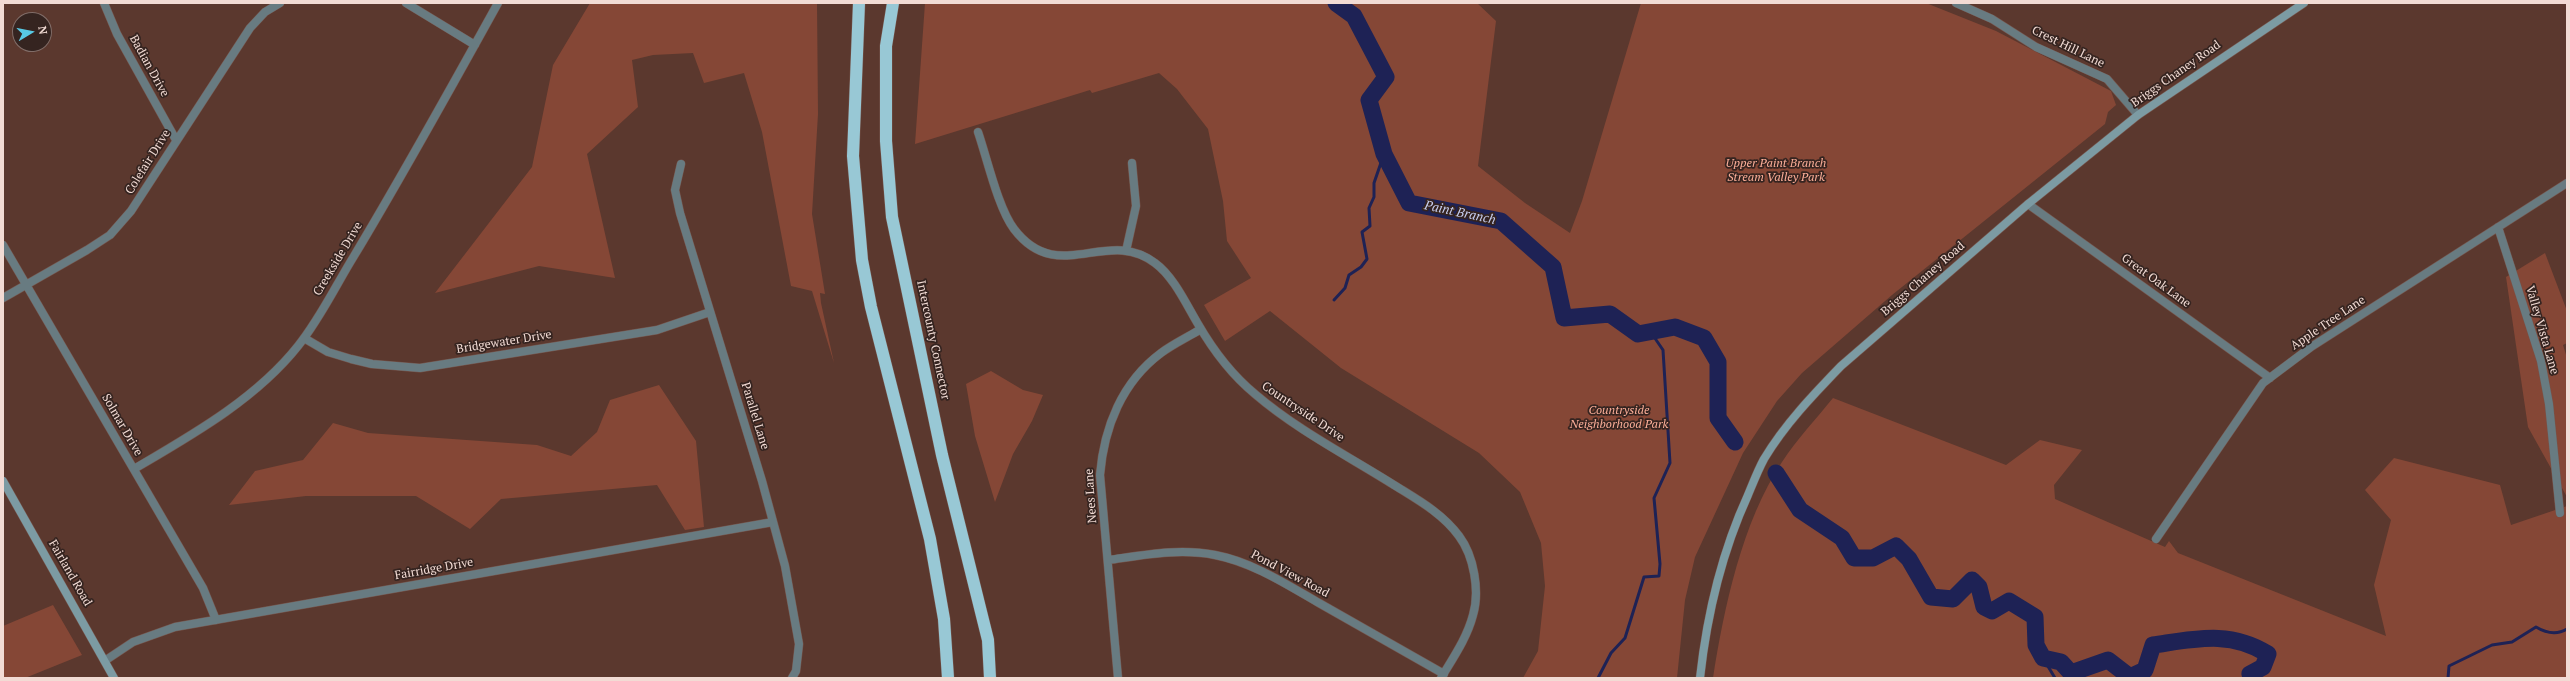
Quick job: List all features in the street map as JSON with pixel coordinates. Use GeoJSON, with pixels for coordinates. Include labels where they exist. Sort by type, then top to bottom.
{"type":"FeatureCollection","features":[{"type":"Feature","properties":{"kind":"highway"},"geometry":{"type":"LineString","coordinates":[[859,3],[853,156],[862,260],[871,306],[930,539],[944,619],[948,678]]}},
{"type":"Feature","properties":{"kind":"highway","name":"Intercounty Connector"},"geometry":{"type":"LineString","coordinates":[[893,3],[886,46],[886,141],[892,217],[942,455],[988,640],[990,678]]}},
{"type":"Feature","properties":{"kind":"main road","name":"Briggs Chaney Road"},"geometry":{"type":"LineString","coordinates":[[1700,678],[1705,629],[1717,577],[1737,520],[1764,460],[1786,427],[1841,366],[2028,204],[2138,115],[2304,3]]}},
{"type":"Feature","properties":{"kind":"main road","name":"Fairland Road"},"geometry":{"type":"LineString","coordinates":[[3,481],[106,660],[114,678]]}},
{"type":"Feature","properties":{"kind":"street","name":"Badian Drive"},"geometry":{"type":"LineString","coordinates":[[104,3],[117,34],[176,140]]}},
{"type":"Feature","properties":{"kind":"street","name":"Colefair Drive"},"geometry":{"type":"LineString","coordinates":[[3,298],[88,250],[110,235],[131,211],[250,28],[265,12],[280,3]]}},
{"type":"Feature","properties":{"kind":"street"},"geometry":{"type":"LineString","coordinates":[[406,3],[475,45]]}},
{"type":"Feature","properties":{"kind":"street","name":"Creekside Drive"},"geometry":{"type":"LineString","coordinates":[[134,469],[183,440],[237,403],[258,386],[298,346],[386,202],[498,3]]}},
{"type":"Feature","properties":{"kind":"street","name":"Crest Hill Lane"},"geometry":{"type":"LineString","coordinates":[[1956,3],[1992,19],[2036,47],[2107,79],[2138,115]]}},
{"type":"Feature","properties":{"kind":"street","name":"Countryside Drive"},"geometry":{"type":"LineString","coordinates":[[978,132],[1006,215],[1014,229],[1026,242],[1041,252],[1052,256],[1070,257],[1104,250],[1126,251],[1155,263],[1173,283],[1224,364],[1255,394],[1284,416],[1439,513],[1460,537],[1472,561],[1476,587],[1474,614],[1463,642],[1443,676]]}},
{"type":"Feature","properties":{"kind":"street","name":"Parallel Lane"},"geometry":{"type":"LineString","coordinates":[[681,164],[675,190],[785,566],[799,644],[796,671],[792,678]]}},
{"type":"Feature","properties":{"kind":"street"},"geometry":{"type":"LineString","coordinates":[[1126,251],[1136,206],[1132,164]]}},
{"type":"Feature","properties":{"kind":"street","name":"Apple Tree Lane"},"geometry":{"type":"LineString","coordinates":[[2156,539],[2263,383],[2311,347],[2567,183]]}},
{"type":"Feature","properties":{"kind":"street","name":"Great Oak Lane"},"geometry":{"type":"LineString","coordinates":[[2028,204],[2270,378]]}},
{"type":"Feature","properties":{"kind":"street","name":"Valley Vista Lane"},"geometry":{"type":"LineString","coordinates":[[2498,227],[2541,361],[2549,404],[2560,513]]}},
{"type":"Feature","properties":{"kind":"street","name":"Solmar Drive"},"geometry":{"type":"LineString","coordinates":[[3,244],[203,588],[216,620]]}},
{"type":"Feature","properties":{"kind":"street","name":"Bridgewater Drive"},"geometry":{"type":"LineString","coordinates":[[304,338],[328,352],[351,359],[372,364],[420,368],[656,330],[710,312]]}},
{"type":"Feature","properties":{"kind":"street","name":"Nees Lane"},"geometry":{"type":"LineString","coordinates":[[1118,678],[1100,475],[1102,447],[1110,420],[1126,390],[1144,369],[1161,353],[1201,329]]}},
{"type":"Feature","properties":{"kind":"street","name":"Fairridge Drive"},"geometry":{"type":"LineString","coordinates":[[106,660],[133,642],[150,634],[216,620],[773,522]]}},
{"type":"Feature","properties":{"kind":"street","name":"Pond View Road"},"geometry":{"type":"LineString","coordinates":[[1108,560],[1160,553],[1188,552],[1215,555],[1243,562],[1281,582],[1443,676]]}},
{"type":"Feature","properties":{"kind":"green space"},"geometry":{"type":"Polygon","coordinates":[[[590,3],[817,3],[818,114],[812,214],[825,294],[820,293],[821,303],[834,363],[812,291],[791,286],[762,132],[744,73],[704,83],[693,53],[653,55],[632,60],[638,107],[587,154],[615,278],[539,266],[435,293],[532,167],[553,65],[590,3]]]}},
{"type":"Feature","properties":{"kind":"green space"},"geometry":{"type":"Polygon","coordinates":[[[925,3],[1477,3],[1496,21],[1478,166],[1525,203],[1570,233],[1582,201],[1641,3],[1926,3],[1996,31],[2111,91],[2116,105],[2108,112],[2105,124],[1892,295],[1802,373],[1777,401],[1743,453],[1695,557],[1685,600],[1677,678],[1523,678],[1538,651],[1545,586],[1541,543],[1520,492],[1479,453],[1341,368],[1270,311],[1225,341],[1204,305],[1251,278],[1227,241],[1223,201],[1208,129],[1177,89],[1159,73],[1092,93],[1090,90],[915,144],[925,3]]]}},
{"type":"Feature","properties":{"kind":"green space"},"geometry":{"type":"Polygon","coordinates":[[[2545,253],[2567,311],[2567,343],[2563,345],[2567,358],[2567,497],[2528,427],[2506,277],[2545,253]]]}},
{"type":"Feature","properties":{"kind":"green space"},"geometry":{"type":"Polygon","coordinates":[[[991,371],[1023,390],[1043,395],[1032,421],[1013,454],[995,502],[975,436],[966,384],[991,371]]]}},
{"type":"Feature","properties":{"kind":"green space"},"geometry":{"type":"Polygon","coordinates":[[[659,385],[696,441],[704,527],[685,530],[657,485],[501,499],[470,529],[416,496],[306,496],[229,505],[255,471],[303,460],[333,423],[368,433],[537,445],[571,456],[597,432],[610,400],[659,385]]]}},
{"type":"Feature","properties":{"kind":"green space"},"geometry":{"type":"Polygon","coordinates":[[[1833,398],[2006,465],[2040,440],[2082,450],[2054,485],[2055,499],[2165,547],[2169,541],[2178,553],[2386,636],[2374,585],[2391,520],[2365,490],[2394,458],[2500,485],[2511,525],[2567,506],[2567,678],[1713,678],[1729,595],[1745,538],[1756,511],[1782,462],[1800,437],[1833,398]]]}},
{"type":"Feature","properties":{"kind":"green space"},"geometry":{"type":"Polygon","coordinates":[[[53,605],[82,655],[25,678],[3,678],[3,626],[53,605]]]}},
{"type":"Feature","properties":{"kind":"waterway","name":"Paint Branch"},"geometry":{"type":"LineString","coordinates":[[1336,3],[1354,16],[1386,77],[1369,100],[1384,154],[1409,203],[1501,221],[1553,267],[1564,318],[1610,314],[1638,334],[1675,327],[1704,338],[1718,362],[1718,418],[1735,442]]}},
{"type":"Feature","properties":{"kind":"waterway"},"geometry":{"type":"LineString","coordinates":[[1334,300],[1345,288],[1349,275],[1361,267],[1367,259],[1362,232],[1370,226],[1369,208],[1374,197],[1374,183],[1384,154]]}},
{"type":"Feature","properties":{"kind":"waterway"},"geometry":{"type":"LineString","coordinates":[[1598,678],[1611,653],[1625,638],[1644,577],[1659,576],[1660,564],[1654,498],[1670,463],[1663,350],[1650,331]]}},
{"type":"Feature","properties":{"kind":"waterway","name":"Paint Branch"},"geometry":{"type":"LineString","coordinates":[[1776,473],[1800,510],[1842,538],[1854,558],[1873,558],[1896,546],[1909,559],[1931,597],[1953,599],[1972,580],[1979,587],[1984,607],[1992,611],[2009,601],[2035,617],[2036,645],[2043,658],[2061,662],[2071,673],[2108,660],[2130,677],[2145,670],[2153,645],[2183,640],[2212,638],[2240,642],[2254,646],[2268,654],[2263,667],[2250,674],[2251,678]]}},
{"type":"Feature","properties":{"kind":"waterway"},"geometry":{"type":"LineString","coordinates":[[2448,678],[2449,666],[2492,645],[2512,642],[2536,627],[2544,631],[2555,633],[2567,629]]}},
{"type":"Feature","properties":{"kind":"waterway"},"geometry":{"type":"LineString","coordinates":[[2043,658],[2055,678]]}},
{"type":"Feature","properties":{"kind":"park label","name":"Upper Paint Branch Stream Valley Park"},"geometry":{"type":"Point","coordinates":[1776,171]}},
{"type":"Feature","properties":{"kind":"park label","name":"Countryside Neighborhood Park"},"geometry":{"type":"Point","coordinates":[1619,418]}}]}
